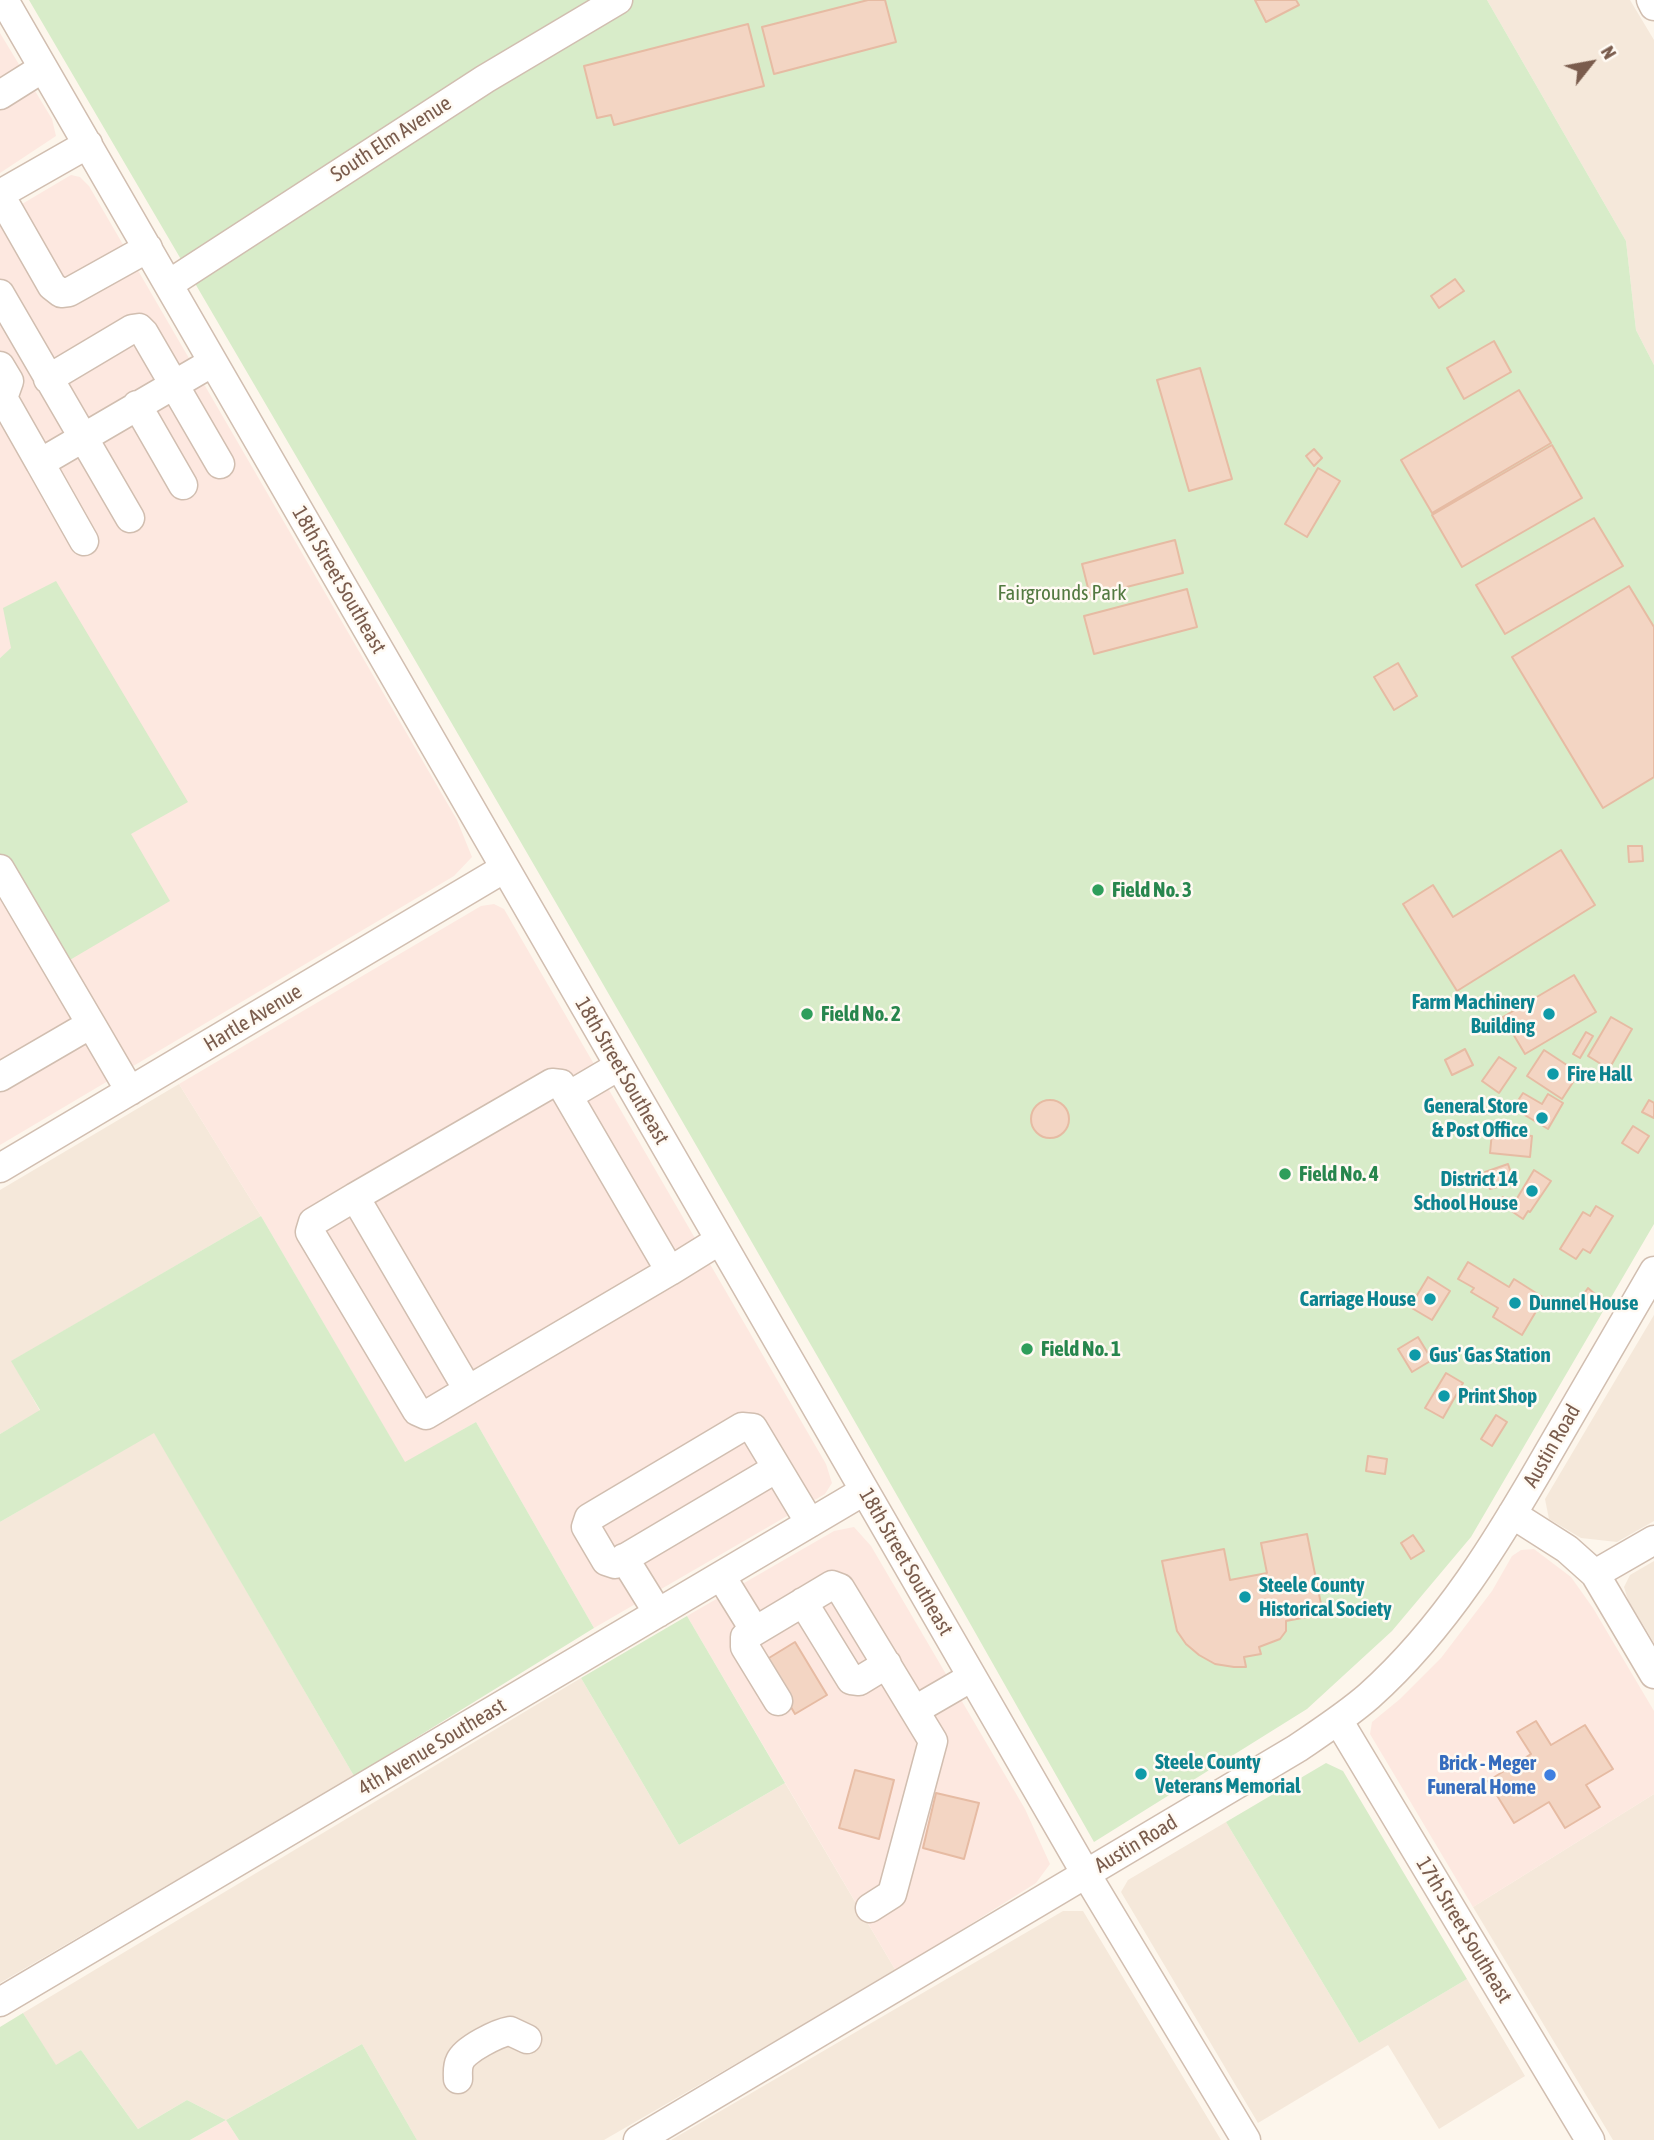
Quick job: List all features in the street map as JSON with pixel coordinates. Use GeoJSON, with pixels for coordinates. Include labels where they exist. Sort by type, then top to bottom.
{"type":"FeatureCollection","features":[{"type":"Feature","properties":{"kind":"street","name":"18th Street Southeast"},"geometry":{"type":"LineString","coordinates":[[4,0],[1086,1874],[1246,2140]]}},
{"type":"Feature","properties":{"kind":"street","name":"South Elm Avenue"},"geometry":{"type":"LineString","coordinates":[[169,284],[485,79],[618,0]]}},
{"type":"Feature","properties":{"kind":"street"},"geometry":{"type":"LineString","coordinates":[[1651,0],[1654,6]]}},
{"type":"Feature","properties":{"kind":"street"},"geometry":{"type":"LineString","coordinates":[[0,94],[43,68]]}},
{"type":"Feature","properties":{"kind":"street"},"geometry":{"type":"LineString","coordinates":[[88,144],[0,195],[52,286],[61,293],[69,292],[148,248]]}},
{"type":"Feature","properties":{"kind":"street"},"geometry":{"type":"LineString","coordinates":[[0,294],[130,518]]}},
{"type":"Feature","properties":{"kind":"street"},"geometry":{"type":"LineString","coordinates":[[48,379],[132,329],[139,328],[220,464]]}},
{"type":"Feature","properties":{"kind":"street"},"geometry":{"type":"LineString","coordinates":[[40,463],[214,362]]}},
{"type":"Feature","properties":{"kind":"street"},"geometry":{"type":"LineString","coordinates":[[0,366],[9,381],[3,398],[84,541]]}},
{"type":"Feature","properties":{"kind":"street"},"geometry":{"type":"LineString","coordinates":[[137,405],[183,485]]}},
{"type":"Feature","properties":{"kind":"street","name":"Hartle Avenue"},"geometry":{"type":"LineString","coordinates":[[0,1168],[505,868]]}},
{"type":"Feature","properties":{"kind":"street"},"geometry":{"type":"LineString","coordinates":[[0,869],[130,1091]]}},
{"type":"Feature","properties":{"kind":"street"},"geometry":{"type":"LineString","coordinates":[[0,1077],[91,1024]]}},
{"type":"Feature","properties":{"kind":"street"},"geometry":{"type":"LineString","coordinates":[[568,1096],[619,1066]]}},
{"type":"Feature","properties":{"kind":"street"},"geometry":{"type":"LineString","coordinates":[[670,1270],[561,1084],[552,1083],[313,1222],[310,1232],[417,1411],[426,1415],[720,1241]]}},
{"type":"Feature","properties":{"kind":"street"},"geometry":{"type":"LineString","coordinates":[[355,1197],[468,1391]]}},
{"type":"Feature","properties":{"kind":"street","name":"Austin Road"},"geometry":{"type":"LineString","coordinates":[[638,2140],[1296,1749],[1338,1720],[1377,1688],[1437,1625],[1465,1589],[1654,1271]]}},
{"type":"Feature","properties":{"kind":"street"},"geometry":{"type":"LineString","coordinates":[[777,1468],[615,1563],[606,1562],[586,1527],[589,1518],[742,1427],[753,1428],[777,1468],[810,1523]]}},
{"type":"Feature","properties":{"kind":"street","name":"4th Avenue Southeast"},"geometry":{"type":"LineString","coordinates":[[0,2002],[864,1491]]}},
{"type":"Feature","properties":{"kind":"street"},"geometry":{"type":"LineString","coordinates":[[1512,1514],[1567,1549],[1595,1574],[1654,1674]]}},
{"type":"Feature","properties":{"kind":"street"},"geometry":{"type":"LineString","coordinates":[[1595,1574],[1654,1540]]}},
{"type":"Feature","properties":{"kind":"street"},"geometry":{"type":"LineString","coordinates":[[624,1558],[658,1613]]}},
{"type":"Feature","properties":{"kind":"street"},"geometry":{"type":"LineString","coordinates":[[721,1576],[755,1632]]}},
{"type":"Feature","properties":{"kind":"street"},"geometry":{"type":"LineString","coordinates":[[778,1701],[745,1647],[745,1637],[832,1585],[840,1588],[933,1741],[891,1894],[870,1908]]}},
{"type":"Feature","properties":{"kind":"street"},"geometry":{"type":"LineString","coordinates":[[803,1602],[851,1680],[859,1681],[887,1664]]}},
{"type":"Feature","properties":{"kind":"street"},"geometry":{"type":"LineString","coordinates":[[915,1710],[972,1676]]}},
{"type":"Feature","properties":{"kind":"street","name":"17th Street Southeast"},"geometry":{"type":"LineString","coordinates":[[1338,1720],[1590,2140]]}},
{"type":"Feature","properties":{"kind":"street"},"geometry":{"type":"LineString","coordinates":[[458,2079],[460,2061],[465,2054],[493,2037],[510,2031],[527,2039]]}},
{"type":"Feature","properties":{"kind":"shaded area"},"geometry":{"type":"Polygon","coordinates":[[[1487,0],[1630,0],[1654,40],[1654,365],[1636,330],[1626,241],[1487,0]]]}},
{"type":"Feature","properties":{"kind":"shaded area"},"geometry":{"type":"Polygon","coordinates":[[[0,33],[52,119],[56,136],[0,173],[0,33]]]}},
{"type":"Feature","properties":{"kind":"shaded area"},"geometry":{"type":"Polygon","coordinates":[[[71,175],[80,177],[89,186],[457,820],[472,857],[454,876],[0,1145],[0,868],[63,963],[169,901],[11,649],[0,658],[0,217],[71,175]]]}},
{"type":"Feature","properties":{"kind":"shaded area"},"geometry":{"type":"Polygon","coordinates":[[[494,904],[504,909],[826,1464],[832,1483],[825,1494],[594,1628],[476,1422],[405,1463],[261,1216],[179,1084],[481,906],[494,904]]]}},
{"type":"Feature","properties":{"kind":"shaded area"},"geometry":{"type":"Polygon","coordinates":[[[179,1084],[261,1216],[12,1361],[40,1411],[0,1434],[0,1190],[179,1084]]]}},
{"type":"Feature","properties":{"kind":"shaded area"},"geometry":{"type":"Polygon","coordinates":[[[1654,1315],[1654,1521],[1617,1542],[1581,1538],[1549,1519],[1545,1499],[1654,1315]]]}},
{"type":"Feature","properties":{"kind":"shaded area"},"geometry":{"type":"Polygon","coordinates":[[[154,1432],[354,1776],[0,1983],[0,1522],[154,1432]]]}},
{"type":"Feature","properties":{"kind":"shaded area"},"geometry":{"type":"Polygon","coordinates":[[[854,1527],[871,1546],[1025,1809],[1050,1864],[1036,1883],[896,1971],[687,1616],[834,1531],[854,1527]]]}},
{"type":"Feature","properties":{"kind":"shaded area"},"geometry":{"type":"Polygon","coordinates":[[[1534,1549],[1571,1577],[1593,1608],[1654,1711],[1654,1794],[1473,1907],[1370,1734],[1372,1722],[1400,1699],[1441,1658],[1492,1591],[1512,1556],[1521,1550],[1534,1549]]]}},
{"type":"Feature","properties":{"kind":"shaded area"},"geometry":{"type":"Polygon","coordinates":[[[1654,1561],[1654,1643],[1628,1600],[1624,1587],[1630,1575],[1654,1561]]]}},
{"type":"Feature","properties":{"kind":"shaded area"},"geometry":{"type":"Polygon","coordinates":[[[581,1678],[679,1845],[785,1783],[896,1971],[604,2140],[417,2140],[362,2044],[226,2120],[187,2100],[138,2129],[81,2050],[56,2066],[23,2013],[581,1678]]]}},
{"type":"Feature","properties":{"kind":"shaded area"},"geometry":{"type":"Polygon","coordinates":[[[1654,1794],[1654,2140],[1613,2140],[1473,1907],[1654,1794]]]}},
{"type":"Feature","properties":{"kind":"shaded area"},"geometry":{"type":"Polygon","coordinates":[[[1226,1822],[1359,2043],[1467,1979],[1525,2076],[1439,2129],[1388,2045],[1258,2123],[1121,1892],[1128,1880],[1226,1822]]]}},
{"type":"Feature","properties":{"kind":"shaded area"},"geometry":{"type":"Polygon","coordinates":[[[1063,1911],[1083,1911],[1221,2140],[671,2140],[1063,1911]]]}},
{"type":"Feature","properties":{"kind":"shaded area"},"geometry":{"type":"Polygon","coordinates":[[[226,2120],[239,2140],[190,2140],[226,2120]]]}},
{"type":"Feature","properties":{"kind":"green space","name":"Fairgrounds Park"},"geometry":{"type":"Polygon","coordinates":[[[29,0],[1487,0],[1626,241],[1636,330],[1654,365],[1654,1224],[1471,1537],[1392,1631],[1307,1709],[1094,1842],[565,919],[29,0]]]}},
{"type":"Feature","properties":{"kind":"green space"},"geometry":{"type":"Polygon","coordinates":[[[56,581],[188,802],[131,834],[170,901],[63,964],[0,868],[0,658],[11,648],[3,608],[56,581]]]}},
{"type":"Feature","properties":{"kind":"green space"},"geometry":{"type":"Polygon","coordinates":[[[261,1216],[405,1462],[476,1422],[594,1628],[354,1776],[154,1433],[0,1522],[0,1434],[40,1410],[11,1361],[261,1216]]]}},
{"type":"Feature","properties":{"kind":"green space"},"geometry":{"type":"Polygon","coordinates":[[[687,1616],[785,1783],[679,1845],[581,1678],[687,1616]]]}},
{"type":"Feature","properties":{"kind":"green space"},"geometry":{"type":"Polygon","coordinates":[[[1326,1763],[1343,1771],[1467,1979],[1359,2043],[1226,1822],[1326,1763]]]}},
{"type":"Feature","properties":{"kind":"green space"},"geometry":{"type":"Polygon","coordinates":[[[23,2013],[56,2065],[81,2050],[138,2129],[187,2100],[226,2120],[190,2140],[0,2140],[0,2027],[23,2013]]]}},
{"type":"Feature","properties":{"kind":"green space"},"geometry":{"type":"Polygon","coordinates":[[[362,2044],[417,2140],[239,2140],[226,2120],[362,2044]]]}},
{"type":"Feature","properties":{"kind":"building"},"geometry":{"type":"Polygon","coordinates":[[[868,0],[885,0],[896,42],[774,74],[762,27],[868,0]]]}},
{"type":"Feature","properties":{"kind":"building"},"geometry":{"type":"Polygon","coordinates":[[[1255,0],[1296,0],[1299,5],[1266,22],[1255,0]]]}},
{"type":"Feature","properties":{"kind":"building"},"geometry":{"type":"Polygon","coordinates":[[[748,24],[764,86],[614,125],[611,115],[597,118],[584,66],[748,24]]]}},
{"type":"Feature","properties":{"kind":"building"},"geometry":{"type":"Polygon","coordinates":[[[1455,279],[1464,291],[1439,308],[1431,296],[1455,279]]]}},
{"type":"Feature","properties":{"kind":"building"},"geometry":{"type":"Polygon","coordinates":[[[1494,341],[1511,372],[1464,399],[1447,368],[1494,341]]]}},
{"type":"Feature","properties":{"kind":"building"},"geometry":{"type":"Polygon","coordinates":[[[1200,368],[1232,479],[1189,491],[1157,380],[1200,368]]]}},
{"type":"Feature","properties":{"kind":"building"},"geometry":{"type":"Polygon","coordinates":[[[1519,390],[1551,443],[1432,513],[1401,460],[1519,390]]]}},
{"type":"Feature","properties":{"kind":"building"},"geometry":{"type":"Polygon","coordinates":[[[1552,445],[1582,498],[1462,567],[1432,515],[1552,445]]]}},
{"type":"Feature","properties":{"kind":"building"},"geometry":{"type":"Polygon","coordinates":[[[1314,449],[1322,458],[1314,466],[1306,456],[1314,449]]]}},
{"type":"Feature","properties":{"kind":"building"},"geometry":{"type":"Polygon","coordinates":[[[1318,468],[1340,481],[1307,537],[1285,524],[1318,468]]]}},
{"type":"Feature","properties":{"kind":"building"},"geometry":{"type":"Polygon","coordinates":[[[1594,518],[1623,566],[1505,634],[1476,585],[1594,518]]]}},
{"type":"Feature","properties":{"kind":"building"},"geometry":{"type":"Polygon","coordinates":[[[1175,540],[1183,573],[1090,596],[1082,564],[1175,540]]]}},
{"type":"Feature","properties":{"kind":"building"},"geometry":{"type":"Polygon","coordinates":[[[1629,586],[1654,627],[1654,777],[1603,808],[1512,657],[1629,586]]]}},
{"type":"Feature","properties":{"kind":"building"},"geometry":{"type":"Polygon","coordinates":[[[1187,589],[1197,627],[1094,654],[1084,616],[1187,589]]]}},
{"type":"Feature","properties":{"kind":"building"},"geometry":{"type":"Polygon","coordinates":[[[1398,663],[1417,696],[1394,710],[1374,677],[1398,663]]]}},
{"type":"Feature","properties":{"kind":"building"},"geometry":{"type":"Polygon","coordinates":[[[1628,846],[1642,846],[1643,861],[1629,862],[1628,846]]]}},
{"type":"Feature","properties":{"kind":"building"},"geometry":{"type":"Polygon","coordinates":[[[1561,850],[1595,905],[1457,991],[1403,904],[1433,885],[1453,917],[1561,850]]]}},
{"type":"Feature","properties":{"kind":"building","name":"Farm Machinery Building"},"geometry":{"type":"Polygon","coordinates":[[[1574,975],[1596,1012],[1525,1054],[1503,1017],[1574,975]]]}},
{"type":"Feature","properties":{"kind":"building"},"geometry":{"type":"Polygon","coordinates":[[[1611,1017],[1632,1029],[1609,1069],[1588,1056],[1611,1017]]]}},
{"type":"Feature","properties":{"kind":"building"},"geometry":{"type":"Polygon","coordinates":[[[1586,1032],[1593,1036],[1580,1058],[1573,1054],[1586,1032]]]}},
{"type":"Feature","properties":{"kind":"building"},"geometry":{"type":"Polygon","coordinates":[[[1465,1049],[1473,1065],[1452,1075],[1445,1060],[1465,1049]]]}},
{"type":"Feature","properties":{"kind":"building","name":"Fire Hall"},"geometry":{"type":"Polygon","coordinates":[[[1544,1050],[1579,1073],[1562,1099],[1527,1076],[1544,1050]]]}},
{"type":"Feature","properties":{"kind":"building"},"geometry":{"type":"Polygon","coordinates":[[[1499,1057],[1516,1068],[1499,1093],[1482,1081],[1499,1057]]]}},
{"type":"Feature","properties":{"kind":"building","name":"General Store & Post Office"},"geometry":{"type":"Polygon","coordinates":[[[1523,1093],[1542,1104],[1548,1094],[1563,1103],[1548,1129],[1513,1108],[1523,1093]]]}},
{"type":"Feature","properties":{"kind":"building"},"geometry":{"type":"Polygon","coordinates":[[[1050,1100],[1064,1105],[1069,1119],[1064,1133],[1050,1138],[1036,1133],[1031,1119],[1036,1105],[1050,1100]]]}},
{"type":"Feature","properties":{"kind":"building"},"geometry":{"type":"Polygon","coordinates":[[[1649,1100],[1654,1103],[1654,1118],[1642,1112],[1649,1100]]]}},
{"type":"Feature","properties":{"kind":"building"},"geometry":{"type":"Polygon","coordinates":[[[1633,1126],[1649,1136],[1638,1153],[1622,1143],[1633,1126]]]}},
{"type":"Feature","properties":{"kind":"building"},"geometry":{"type":"Polygon","coordinates":[[[1492,1132],[1532,1136],[1530,1157],[1490,1153],[1492,1132]]]}},
{"type":"Feature","properties":{"kind":"building"},"geometry":{"type":"Polygon","coordinates":[[[1508,1164],[1514,1182],[1490,1189],[1485,1172],[1508,1164]]]}},
{"type":"Feature","properties":{"kind":"building","name":"District 14 School House"},"geometry":{"type":"Polygon","coordinates":[[[1534,1170],[1551,1181],[1523,1219],[1510,1210],[1534,1170]]]}},
{"type":"Feature","properties":{"kind":"building"},"geometry":{"type":"Polygon","coordinates":[[[1503,1197],[1508,1204],[1502,1209],[1497,1202],[1503,1197]]]}},
{"type":"Feature","properties":{"kind":"building"},"geometry":{"type":"Polygon","coordinates":[[[1596,1206],[1613,1216],[1590,1253],[1583,1249],[1576,1259],[1560,1249],[1583,1212],[1590,1216],[1596,1206]]]}},
{"type":"Feature","properties":{"kind":"building","name":"Dunnel House"},"geometry":{"type":"Polygon","coordinates":[[[1468,1262],[1509,1287],[1514,1279],[1544,1298],[1522,1335],[1493,1317],[1498,1308],[1471,1292],[1474,1288],[1458,1279],[1468,1262]]]}},
{"type":"Feature","properties":{"kind":"building","name":"Carriage House"},"geometry":{"type":"Polygon","coordinates":[[[1428,1277],[1450,1291],[1432,1320],[1410,1307],[1428,1277]]]}},
{"type":"Feature","properties":{"kind":"building"},"geometry":{"type":"Polygon","coordinates":[[[1588,1288],[1596,1295],[1589,1305],[1581,1298],[1588,1288]]]}},
{"type":"Feature","properties":{"kind":"building","name":"Gus' Gas Station"},"geometry":{"type":"Polygon","coordinates":[[[1418,1337],[1432,1360],[1412,1372],[1398,1349],[1418,1337]]]}},
{"type":"Feature","properties":{"kind":"building","name":"Print Shop"},"geometry":{"type":"Polygon","coordinates":[[[1446,1373],[1463,1383],[1443,1418],[1425,1408],[1446,1373]]]}},
{"type":"Feature","properties":{"kind":"building"},"geometry":{"type":"Polygon","coordinates":[[[1496,1415],[1507,1422],[1492,1446],[1481,1439],[1496,1415]]]}},
{"type":"Feature","properties":{"kind":"building"},"geometry":{"type":"Polygon","coordinates":[[[1368,1456],[1387,1459],[1385,1474],[1366,1471],[1368,1456]]]}},
{"type":"Feature","properties":{"kind":"building","name":"Steele County Historical Society"},"geometry":{"type":"Polygon","coordinates":[[[1307,1534],[1323,1614],[1286,1621],[1286,1631],[1280,1639],[1259,1647],[1261,1654],[1244,1657],[1246,1667],[1215,1664],[1186,1644],[1177,1631],[1162,1561],[1224,1549],[1230,1580],[1267,1573],[1261,1543],[1307,1534]]]}},
{"type":"Feature","properties":{"kind":"building"},"geometry":{"type":"Polygon","coordinates":[[[1413,1535],[1424,1551],[1411,1559],[1401,1543],[1413,1535]]]}},
{"type":"Feature","properties":{"kind":"building"},"geometry":{"type":"Polygon","coordinates":[[[795,1642],[827,1695],[795,1714],[764,1661],[795,1642]]]}},
{"type":"Feature","properties":{"kind":"building","name":"Brick - Meger Funeral Home"},"geometry":{"type":"Polygon","coordinates":[[[1536,1721],[1551,1745],[1585,1725],[1613,1769],[1586,1785],[1600,1807],[1565,1828],[1549,1802],[1514,1823],[1488,1781],[1531,1754],[1517,1732],[1536,1721]]]}},
{"type":"Feature","properties":{"kind":"building"},"geometry":{"type":"Polygon","coordinates":[[[855,1770],[894,1780],[879,1839],[839,1828],[855,1770]]]}},
{"type":"Feature","properties":{"kind":"building"},"geometry":{"type":"Polygon","coordinates":[[[936,1793],[979,1803],[964,1859],[923,1848],[936,1793]]]}},
{"type":"Feature","properties":{"kind":"place","name":"Field No. 3"},"geometry":{"type":"Point","coordinates":[1098,890]}},
{"type":"Feature","properties":{"kind":"place","name":"Field No. 2"},"geometry":{"type":"Point","coordinates":[807,1014]}},
{"type":"Feature","properties":{"kind":"place","name":"Farm Machinery Building"},"geometry":{"type":"Point","coordinates":[1549,1014]}},
{"type":"Feature","properties":{"kind":"place","name":"Fire Hall"},"geometry":{"type":"Point","coordinates":[1553,1074]}},
{"type":"Feature","properties":{"kind":"place","name":"General Store & Post Office"},"geometry":{"type":"Point","coordinates":[1542,1118]}},
{"type":"Feature","properties":{"kind":"place","name":"Field No. 4"},"geometry":{"type":"Point","coordinates":[1285,1174]}},
{"type":"Feature","properties":{"kind":"place","name":"District 14 School House"},"geometry":{"type":"Point","coordinates":[1532,1191]}},
{"type":"Feature","properties":{"kind":"place","name":"Carriage House"},"geometry":{"type":"Point","coordinates":[1430,1299]}},
{"type":"Feature","properties":{"kind":"place","name":"Dunnel House"},"geometry":{"type":"Point","coordinates":[1515,1303]}},
{"type":"Feature","properties":{"kind":"place","name":"Field No. 1"},"geometry":{"type":"Point","coordinates":[1027,1349]}},
{"type":"Feature","properties":{"kind":"place","name":"Gus' Gas Station"},"geometry":{"type":"Point","coordinates":[1415,1355]}},
{"type":"Feature","properties":{"kind":"place","name":"Print Shop"},"geometry":{"type":"Point","coordinates":[1444,1396]}},
{"type":"Feature","properties":{"kind":"place","name":"Steele County Historical Society"},"geometry":{"type":"Point","coordinates":[1245,1597]}},
{"type":"Feature","properties":{"kind":"place","name":"Steele County Veterans Memorial"},"geometry":{"type":"Point","coordinates":[1141,1774]}},
{"type":"Feature","properties":{"kind":"place","name":"Brick - Meger Funeral Home"},"geometry":{"type":"Point","coordinates":[1550,1775]}}]}
